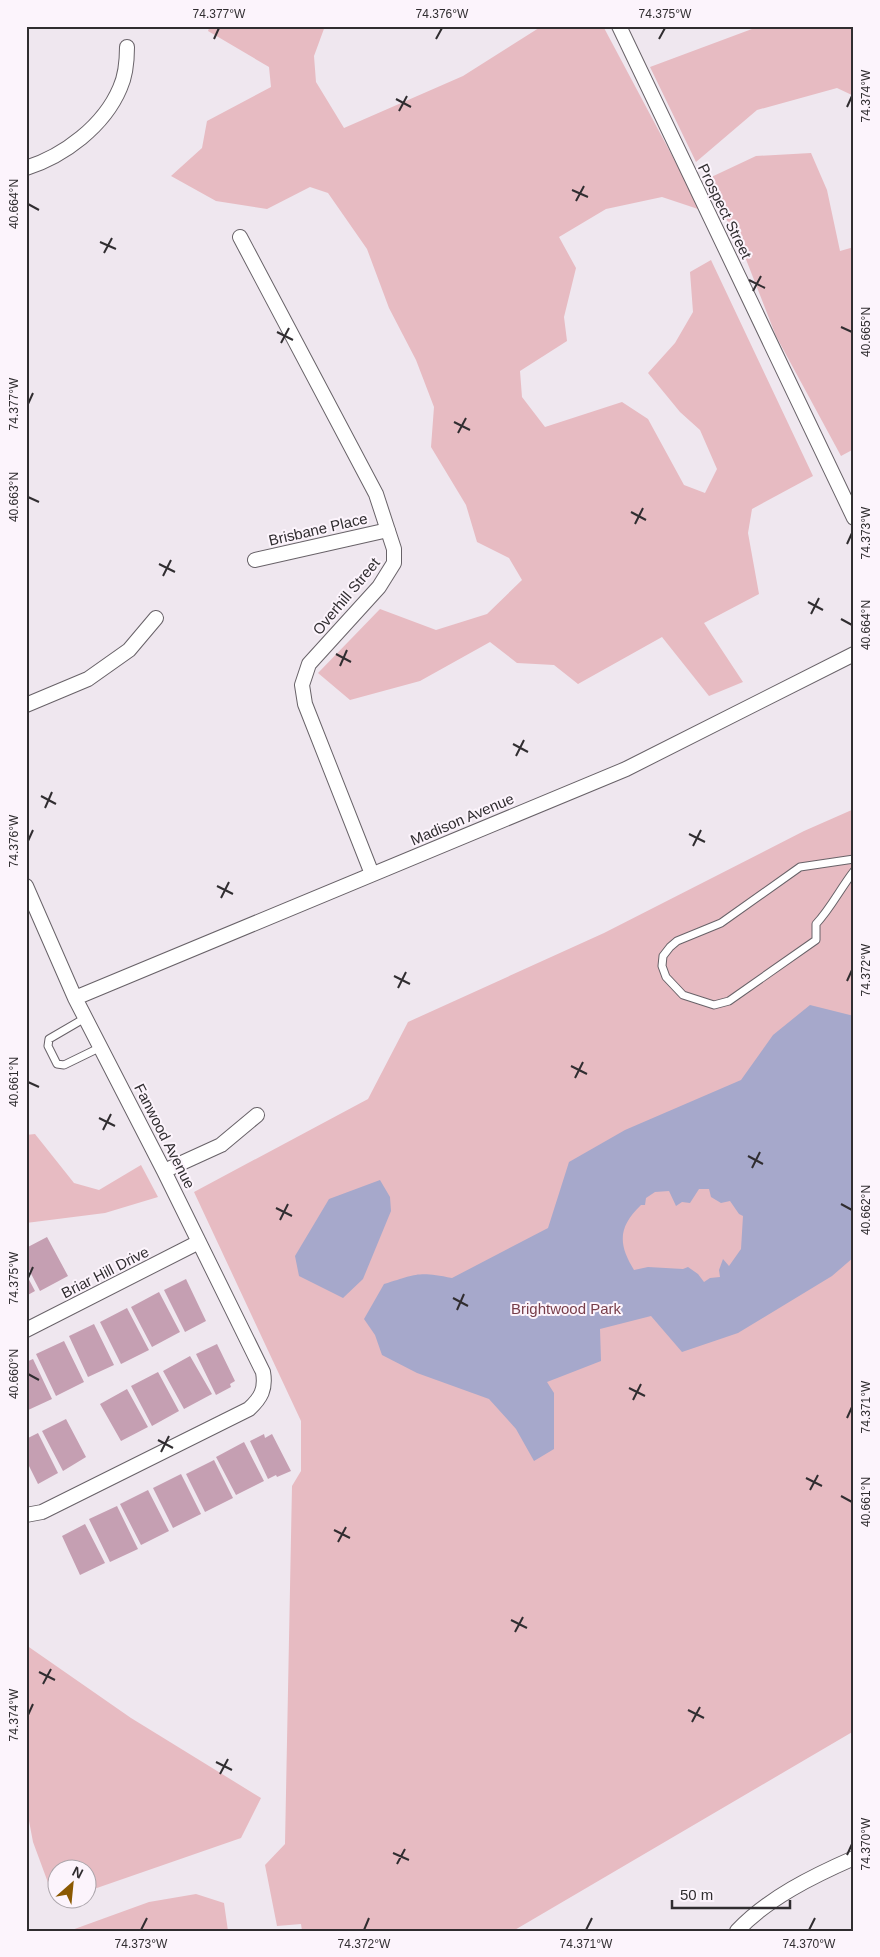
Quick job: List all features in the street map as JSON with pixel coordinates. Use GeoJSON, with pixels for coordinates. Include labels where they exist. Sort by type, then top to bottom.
{"type":"FeatureCollection","features":[{"type":"Feature","properties":{"kind":"street","name":"Prospect Street"},"geometry":{"type":"LineString","coordinates":[[618,26],[854,518]]}},
{"type":"Feature","properties":{"kind":"street"},"geometry":{"type":"LineString","coordinates":[[26,168],[63,151],[77,141],[102,117],[120,88],[126,67],[127,47]]}},
{"type":"Feature","properties":{"kind":"street","name":"Overhill Street"},"geometry":{"type":"LineString","coordinates":[[240,237],[376,494],[394,549],[394,563],[379,587],[309,664],[302,685],[305,704],[372,874]]}},
{"type":"Feature","properties":{"kind":"street","name":"Brisbane Place"},"geometry":{"type":"LineString","coordinates":[[255,560],[388,530]]}},
{"type":"Feature","properties":{"kind":"street"},"geometry":{"type":"LineString","coordinates":[[26,705],[88,679],[129,650],[156,618]]}},
{"type":"Feature","properties":{"kind":"street","name":"Madison Avenue"},"geometry":{"type":"LineString","coordinates":[[75,998],[626,769],[854,654]]}},
{"type":"Feature","properties":{"kind":"street","name":"Fanwood Avenue"},"geometry":{"type":"LineString","coordinates":[[26,886],[32,917],[164,1171],[263,1372],[265,1384],[262,1393],[249,1409],[42,1512],[26,1516]]}},
{"type":"Feature","properties":{"kind":"street"},"geometry":{"type":"LineString","coordinates":[[164,1171],[221,1145],[257,1115]]}},
{"type":"Feature","properties":{"kind":"street","name":"Briar Hill Drive"},"geometry":{"type":"LineString","coordinates":[[26,1330],[199,1242]]}},
{"type":"Feature","properties":{"kind":"street"},"geometry":{"type":"LineString","coordinates":[[738,1931],[760,1910],[825,1871],[854,1858]]}},
{"type":"Feature","properties":{"kind":"lane"},"geometry":{"type":"LineString","coordinates":[[854,859],[800,867],[721,923],[677,941],[664,956],[662,966],[666,977],[683,995],[714,1005],[729,1000],[816,940],[816,924],[834,902],[839,890],[854,871]]}},
{"type":"Feature","properties":{"kind":"lane"},"geometry":{"type":"LineString","coordinates":[[85,1018],[49,1039],[48,1046],[57,1064],[64,1065],[101,1047]]}},
{"type":"Feature","properties":{"kind":"green space"},"geometry":{"type":"Polygon","coordinates":[[[210,26],[325,26],[314,56],[316,82],[344,128],[463,76],[542,26],[603,26],[701,210],[662,197],[606,209],[559,237],[576,268],[564,317],[567,341],[520,371],[522,397],[545,427],[622,402],[648,419],[684,485],[705,493],[717,469],[700,430],[680,412],[648,373],[675,343],[693,312],[690,272],[711,260],[813,476],[752,509],[748,533],[759,594],[704,623],[743,682],[709,696],[662,637],[578,684],[554,665],[517,663],[490,642],[420,681],[350,700],[318,673],[380,609],[436,630],[487,614],[522,580],[509,558],[477,542],[466,505],[431,447],[434,407],[416,360],[389,308],[367,249],[328,193],[310,187],[267,209],[216,201],[171,176],[202,148],[207,121],[271,87],[269,67],[208,31],[210,26]]]}},
{"type":"Feature","properties":{"kind":"green space"},"geometry":{"type":"Polygon","coordinates":[[[760,26],[854,26],[854,96],[837,88],[757,110],[696,162],[650,67],[760,26]]]}},
{"type":"Feature","properties":{"kind":"green space"},"geometry":{"type":"Polygon","coordinates":[[[811,153],[827,190],[840,251],[854,247],[854,449],[841,456],[776,336],[740,244],[705,180],[756,156],[811,153]]]}},
{"type":"Feature","properties":{"kind":"green space","name":"Brightwood Park"},"geometry":{"type":"Polygon","coordinates":[[[854,809],[854,1731],[513,1931],[302,1931],[301,1924],[277,1926],[265,1865],[285,1844],[292,1486],[301,1471],[301,1421],[194,1192],[368,1099],[408,1022],[604,933],[804,831],[854,809]]]}},
{"type":"Feature","properties":{"kind":"green space"},"geometry":{"type":"Polygon","coordinates":[[[35,1134],[74,1183],[99,1190],[141,1165],[158,1197],[105,1213],[26,1223],[26,1135],[35,1134]]]}},
{"type":"Feature","properties":{"kind":"green space"},"geometry":{"type":"Polygon","coordinates":[[[26,1645],[131,1718],[261,1798],[241,1838],[98,1888],[98,1860],[48,1860],[48,1883],[33,1842],[26,1805],[26,1645]]]}},
{"type":"Feature","properties":{"kind":"green space"},"geometry":{"type":"Polygon","coordinates":[[[196,1894],[224,1903],[228,1931],[69,1931],[149,1902],[196,1894]]]}},
{"type":"Feature","properties":{"kind":"water"},"geometry":{"type":"Polygon","coordinates":[[[810,1005],[854,1016],[854,1257],[832,1276],[738,1333],[682,1352],[651,1316],[600,1329],[601,1361],[547,1382],[554,1393],[554,1449],[534,1461],[516,1429],[489,1399],[417,1373],[382,1355],[375,1335],[364,1319],[384,1284],[424,1274],[452,1278],[548,1228],[569,1162],[625,1130],[741,1080],[773,1035],[810,1005]],[[699,1189],[690,1203],[682,1202],[676,1206],[669,1191],[655,1192],[646,1198],[645,1205],[641,1205],[633,1213],[624,1228],[623,1244],[634,1270],[648,1267],[683,1269],[688,1267],[698,1274],[704,1282],[710,1278],[720,1277],[719,1270],[723,1259],[729,1266],[741,1249],[743,1216],[739,1214],[730,1201],[721,1203],[711,1197],[709,1189],[699,1189]]]}},
{"type":"Feature","properties":{"kind":"water"},"geometry":{"type":"Polygon","coordinates":[[[380,1180],[390,1197],[391,1211],[363,1279],[343,1298],[299,1276],[295,1256],[329,1199],[380,1180]]]}},
{"type":"Feature","properties":{"kind":"building"},"geometry":{"type":"Polygon","coordinates":[[[47,1237],[68,1276],[40,1291],[26,1264],[26,1248],[47,1237]]]}},
{"type":"Feature","properties":{"kind":"building"},"geometry":{"type":"Polygon","coordinates":[[[26,1274],[35,1291],[26,1296],[26,1274]]]}},
{"type":"Feature","properties":{"kind":"building"},"geometry":{"type":"Polygon","coordinates":[[[186,1279],[206,1321],[185,1332],[164,1290],[186,1279]]]}},
{"type":"Feature","properties":{"kind":"building"},"geometry":{"type":"Polygon","coordinates":[[[159,1292],[180,1332],[152,1347],[131,1307],[159,1292]]]}},
{"type":"Feature","properties":{"kind":"building"},"geometry":{"type":"Polygon","coordinates":[[[127,1308],[149,1350],[121,1364],[100,1322],[127,1308]]]}},
{"type":"Feature","properties":{"kind":"building"},"geometry":{"type":"Polygon","coordinates":[[[94,1324],[114,1365],[88,1377],[69,1336],[94,1324]]]}},
{"type":"Feature","properties":{"kind":"building"},"geometry":{"type":"Polygon","coordinates":[[[64,1341],[84,1382],[56,1396],[36,1354],[64,1341]]]}},
{"type":"Feature","properties":{"kind":"building"},"geometry":{"type":"Polygon","coordinates":[[[217,1344],[235,1381],[230,1384],[231,1387],[216,1395],[196,1354],[217,1344]]]}},
{"type":"Feature","properties":{"kind":"building"},"geometry":{"type":"Polygon","coordinates":[[[190,1356],[212,1394],[184,1409],[163,1371],[190,1356]]]}},
{"type":"Feature","properties":{"kind":"building"},"geometry":{"type":"Polygon","coordinates":[[[33,1359],[52,1399],[26,1411],[26,1362],[33,1359]]]}},
{"type":"Feature","properties":{"kind":"building"},"geometry":{"type":"Polygon","coordinates":[[[158,1372],[179,1411],[152,1426],[131,1386],[158,1372]]]}},
{"type":"Feature","properties":{"kind":"building"},"geometry":{"type":"Polygon","coordinates":[[[127,1389],[148,1427],[121,1441],[100,1404],[127,1389]]]}},
{"type":"Feature","properties":{"kind":"building"},"geometry":{"type":"Polygon","coordinates":[[[66,1419],[86,1457],[63,1471],[42,1431],[66,1419]]]}},
{"type":"Feature","properties":{"kind":"building"},"geometry":{"type":"Polygon","coordinates":[[[38,1433],[58,1473],[38,1484],[26,1460],[26,1439],[38,1433]]]}},
{"type":"Feature","properties":{"kind":"building"},"geometry":{"type":"Polygon","coordinates":[[[264,1434],[265,1438],[272,1434],[291,1471],[268,1479],[250,1441],[264,1434]]]}},
{"type":"Feature","properties":{"kind":"building"},"geometry":{"type":"Polygon","coordinates":[[[244,1442],[264,1481],[236,1495],[216,1457],[244,1442]]]}},
{"type":"Feature","properties":{"kind":"building"},"geometry":{"type":"Polygon","coordinates":[[[214,1460],[233,1498],[205,1512],[186,1474],[214,1460]]]}},
{"type":"Feature","properties":{"kind":"building"},"geometry":{"type":"Polygon","coordinates":[[[181,1474],[201,1514],[173,1528],[153,1488],[181,1474]]]}},
{"type":"Feature","properties":{"kind":"building"},"geometry":{"type":"Polygon","coordinates":[[[148,1490],[169,1531],[141,1545],[120,1504],[148,1490]]]}},
{"type":"Feature","properties":{"kind":"building"},"geometry":{"type":"Polygon","coordinates":[[[117,1506],[138,1549],[110,1562],[89,1519],[117,1506]]]}},
{"type":"Feature","properties":{"kind":"building"},"geometry":{"type":"Polygon","coordinates":[[[85,1524],[105,1563],[80,1575],[62,1536],[85,1524]]]}}]}
